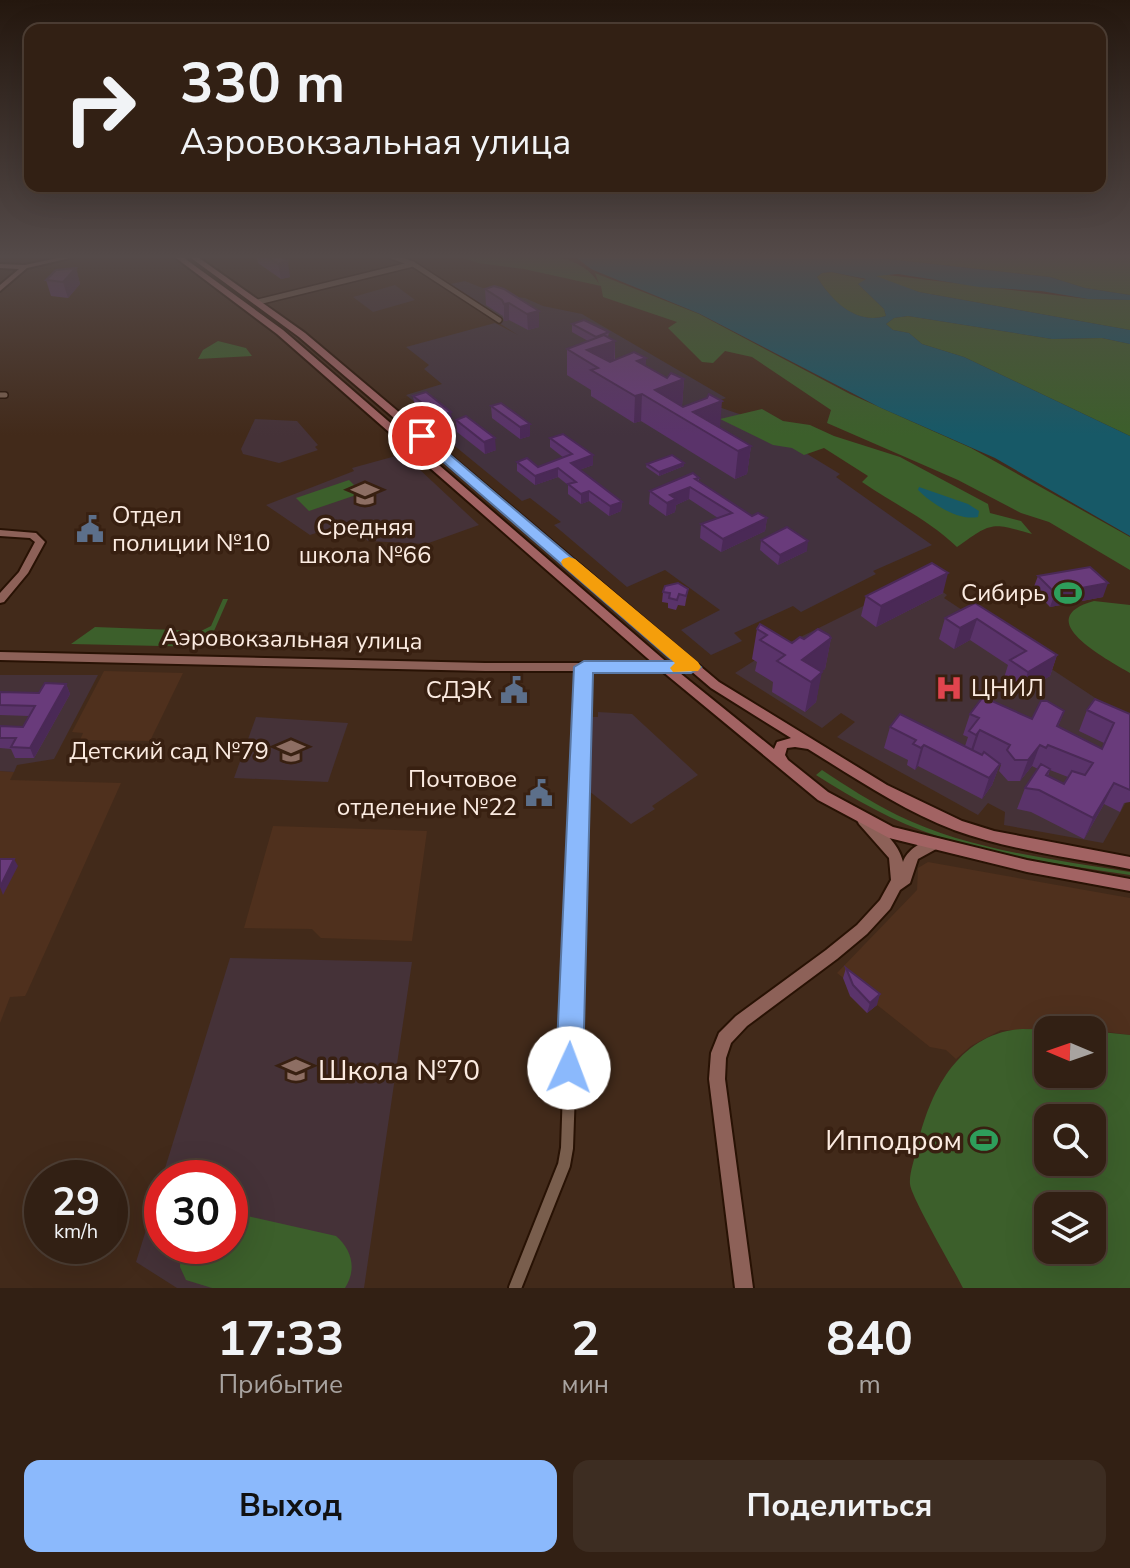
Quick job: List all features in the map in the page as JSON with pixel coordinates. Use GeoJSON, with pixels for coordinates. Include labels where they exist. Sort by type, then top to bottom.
{"type":"FeatureCollection","features":[{"type":"Feature","properties":{"kind":"main road"},"geometry":{"type":"LineString","coordinates":[[257,315],[666,668],[823,796],[889,832],[1027,866],[1130,885]]}},
{"type":"Feature","properties":{"kind":"main road"},"geometry":{"type":"LineString","coordinates":[[276,315],[715,685],[882,789],[957,825],[1030,845],[1130,863]]}},
{"type":"Feature","properties":{"kind":"main road"},"geometry":{"type":"LineString","coordinates":[[280,332],[293,328]]}},
{"type":"Feature","properties":{"kind":"main road"},"geometry":{"type":"LineString","coordinates":[[296,346],[310,341]]}},
{"type":"Feature","properties":{"kind":"main road"},"geometry":{"type":"LineString","coordinates":[[492,518],[508,511]]}},
{"type":"Feature","properties":{"kind":"main road"},"geometry":{"type":"LineString","coordinates":[[786,765],[778,756],[782,745],[795,742],[816,748]]}},
{"type":"Feature","properties":{"kind":"street"},"geometry":{"type":"LineString","coordinates":[[491,315],[499,320]]}},
{"type":"Feature","properties":{"kind":"street"},"geometry":{"type":"LineString","coordinates":[[0,533],[33,535],[40,542],[23,573],[0,600]]}},
{"type":"Feature","properties":{"kind":"street","name":"Аэровокзальная улица"},"geometry":{"type":"LineString","coordinates":[[0,656],[691,667]]}},
{"type":"Feature","properties":{"kind":"street"},"geometry":{"type":"LineString","coordinates":[[515,1288],[564,1165],[567,1148],[584,667]]}},
{"type":"Feature","properties":{"kind":"street"},"geometry":{"type":"LineString","coordinates":[[744,1288],[717,1079],[718,1055],[724,1039],[736,1024],[827,958],[886,904],[899,875],[896,858],[862,818]]}},
{"type":"Feature","properties":{"kind":"street"},"geometry":{"type":"LineString","coordinates":[[895,888],[905,879],[912,856],[933,844]]}},
{"type":"Feature","properties":{"kind":"shaded area"},"geometry":{"type":"Polygon","coordinates":[[[487,315],[584,315],[726,398],[710,404],[745,416],[840,474],[836,477],[932,545],[873,571],[876,574],[801,612],[793,606],[734,633],[742,641],[711,655],[681,630],[720,610],[665,570],[627,587],[554,525],[561,522],[530,498],[522,501],[434,429],[440,423],[406,395],[442,384],[424,369],[429,365],[406,347],[495,323],[518,335],[487,315]]]}},
{"type":"Feature","properties":{"kind":"shaded area"},"geometry":{"type":"Polygon","coordinates":[[[255,419],[297,421],[318,445],[315,447],[318,450],[279,463],[243,454],[241,449],[255,419]]]}},
{"type":"Feature","properties":{"kind":"shaded area","name":"Средняя школа №66"},"geometry":{"type":"Polygon","coordinates":[[[403,454],[479,525],[426,544],[368,541],[348,522],[310,535],[266,505],[354,471],[352,468],[403,454]]]}},
{"type":"Feature","properties":{"kind":"shaded area"},"geometry":{"type":"Polygon","coordinates":[[[922,577],[947,595],[944,598],[1130,721],[1130,795],[1103,843],[1004,825],[1005,812],[988,803],[978,815],[837,737],[855,722],[841,713],[822,728],[735,673],[760,657],[922,577]]]}},
{"type":"Feature","properties":{"kind":"shaded area"},"geometry":{"type":"Polygon","coordinates":[[[104,671],[183,673],[150,741],[80,740],[83,733],[72,732],[104,671]]]}},
{"type":"Feature","properties":{"kind":"shaded area"},"geometry":{"type":"Polygon","coordinates":[[[0,675],[98,675],[54,759],[17,765],[14,772],[0,771],[0,675]]]}},
{"type":"Feature","properties":{"kind":"shaded area"},"geometry":{"type":"Polygon","coordinates":[[[598,712],[632,714],[698,775],[631,824],[589,791],[592,717],[598,717],[598,712]]]}},
{"type":"Feature","properties":{"kind":"shaded area","name":"Детский сад №79"},"geometry":{"type":"Polygon","coordinates":[[[256,717],[348,723],[328,782],[234,778],[256,717]]]}},
{"type":"Feature","properties":{"kind":"shaded area"},"geometry":{"type":"Polygon","coordinates":[[[0,771],[14,772],[10,780],[121,783],[25,996],[10,997],[0,1023],[0,771]]]}},
{"type":"Feature","properties":{"kind":"shaded area"},"geometry":{"type":"Polygon","coordinates":[[[273,826],[427,831],[412,941],[321,938],[312,929],[244,928],[273,826]]]}},
{"type":"Feature","properties":{"kind":"shaded area"},"geometry":{"type":"Polygon","coordinates":[[[928,862],[1130,898],[1130,1035],[1106,1032],[1106,1016],[1034,1016],[1034,1030],[1001,1030],[971,1046],[956,1059],[946,1050],[930,1047],[837,973],[917,890],[918,868],[928,862]]]}},
{"type":"Feature","properties":{"kind":"shaded area","name":"Школа №70"},"geometry":{"type":"Polygon","coordinates":[[[230,958],[412,962],[364,1288],[177,1288],[136,1262],[144,1236],[144,1264],[248,1264],[248,1160],[168,1160],[230,958]]]}},
{"type":"Feature","properties":{"kind":"green space"},"geometry":{"type":"Polygon","coordinates":[[[657,315],[701,315],[850,394],[971,448],[1130,537],[1130,570],[1049,522],[1021,513],[958,480],[827,423],[831,410],[752,357],[725,351],[713,363],[702,362],[668,328],[677,322],[657,315]]]}},
{"type":"Feature","properties":{"kind":"green space"},"geometry":{"type":"Polygon","coordinates":[[[858,315],[886,316],[875,318],[858,315]]]}},
{"type":"Feature","properties":{"kind":"green space"},"geometry":{"type":"Polygon","coordinates":[[[1047,315],[1130,315],[1130,330],[1047,315]]]}},
{"type":"Feature","properties":{"kind":"green space"},"geometry":{"type":"Polygon","coordinates":[[[908,316],[1052,339],[1102,338],[1130,344],[1130,436],[964,357],[922,344],[909,333],[893,330],[886,324],[894,318],[908,316]]]}},
{"type":"Feature","properties":{"kind":"green space"},"geometry":{"type":"Polygon","coordinates":[[[218,341],[246,348],[252,356],[198,359],[203,350],[218,341]]]}},
{"type":"Feature","properties":{"kind":"green space"},"geometry":{"type":"Polygon","coordinates":[[[762,409],[783,421],[810,425],[900,457],[988,504],[990,513],[1021,521],[1032,534],[1008,527],[992,527],[957,547],[923,520],[862,482],[868,476],[824,448],[804,455],[792,448],[773,445],[720,419],[762,409]]]}},
{"type":"Feature","properties":{"kind":"green space"},"geometry":{"type":"Polygon","coordinates":[[[349,480],[362,493],[309,511],[296,498],[349,480]]]}},
{"type":"Feature","properties":{"kind":"green space"},"geometry":{"type":"Polygon","coordinates":[[[223,599],[228,599],[207,647],[71,644],[95,627],[201,631],[211,626],[223,599]]]}},
{"type":"Feature","properties":{"kind":"green space"},"geometry":{"type":"Polygon","coordinates":[[[1094,601],[1130,605],[1130,673],[1091,649],[1071,628],[1069,618],[1076,609],[1094,601]]]}},
{"type":"Feature","properties":{"kind":"green space"},"geometry":{"type":"Polygon","coordinates":[[[822,770],[897,815],[952,837],[1011,852],[1130,872],[1130,875],[1008,855],[937,836],[860,801],[816,775],[822,770]]]}},
{"type":"Feature","properties":{"kind":"green space","name":"Ипподром"},"geometry":{"type":"Polygon","coordinates":[[[1034,1029],[1034,1088],[1106,1088],[1106,1032],[1130,1035],[1130,1288],[963,1288],[925,1218],[910,1180],[922,1127],[939,1087],[950,1069],[981,1041],[1000,1033],[1034,1029]]]}},
{"type":"Feature","properties":{"kind":"green space"},"geometry":{"type":"Polygon","coordinates":[[[248,1216],[336,1236],[346,1247],[352,1267],[345,1288],[212,1288],[186,1280],[180,1264],[248,1264],[248,1216]]]}},
{"type":"Feature","properties":{"kind":"water"},"geometry":{"type":"Polygon","coordinates":[[[702,315],[859,315],[875,318],[886,315],[1047,315],[1130,330],[1130,344],[1102,338],[1052,339],[908,316],[894,318],[886,324],[893,330],[909,333],[922,344],[964,357],[1130,436],[1130,536],[995,458],[879,407],[702,315]]]}},
{"type":"Feature","properties":{"kind":"water"},"geometry":{"type":"Polygon","coordinates":[[[919,487],[968,504],[979,511],[978,517],[962,516],[938,506],[918,490],[919,487]]]}},
{"type":"Feature","properties":{"kind":"building"},"geometry":{"type":"Polygon","coordinates":[[[584,320],[609,332],[596,337],[572,324],[584,320]]]}},
{"type":"Feature","properties":{"kind":"building"},"geometry":{"type":"Polygon","coordinates":[[[604,335],[615,341],[587,350],[610,362],[634,352],[646,358],[637,361],[667,378],[671,373],[684,379],[655,390],[683,407],[707,398],[709,394],[722,401],[693,412],[751,446],[738,451],[642,394],[635,396],[591,370],[598,368],[567,349],[604,335]]]}},
{"type":"Feature","properties":{"kind":"building"},"geometry":{"type":"Polygon","coordinates":[[[426,392],[451,412],[439,416],[413,396],[426,392]]]}},
{"type":"Feature","properties":{"kind":"building"},"geometry":{"type":"Polygon","coordinates":[[[501,403],[530,424],[520,427],[491,406],[501,403]]]}},
{"type":"Feature","properties":{"kind":"building"},"geometry":{"type":"Polygon","coordinates":[[[466,416],[495,438],[484,442],[456,420],[466,416]]]}},
{"type":"Feature","properties":{"kind":"building"},"geometry":{"type":"Polygon","coordinates":[[[563,434],[593,455],[571,463],[622,502],[610,506],[589,491],[581,494],[568,484],[576,482],[558,468],[535,476],[517,462],[527,458],[538,467],[572,454],[550,438],[563,434]]]}},
{"type":"Feature","properties":{"kind":"building"},"geometry":{"type":"Polygon","coordinates":[[[672,455],[684,463],[659,472],[647,464],[672,455]]]}},
{"type":"Feature","properties":{"kind":"building"},"geometry":{"type":"Polygon","coordinates":[[[693,473],[699,478],[695,479],[752,516],[758,513],[767,518],[723,539],[701,524],[732,513],[690,487],[670,495],[676,499],[667,503],[650,491],[693,473]]]}},
{"type":"Feature","properties":{"kind":"building"},"geometry":{"type":"Polygon","coordinates":[[[787,527],[808,541],[780,555],[761,540],[787,527]]]}},
{"type":"Feature","properties":{"kind":"building"},"geometry":{"type":"Polygon","coordinates":[[[932,563],[948,573],[881,606],[866,596],[932,563]]]}},
{"type":"Feature","properties":{"kind":"building"},"geometry":{"type":"Polygon","coordinates":[[[1090,567],[1108,583],[1055,593],[1038,576],[1090,567]]]}},
{"type":"Feature","properties":{"kind":"building"},"geometry":{"type":"Polygon","coordinates":[[[678,583],[688,589],[686,596],[679,594],[677,600],[669,598],[670,593],[663,592],[665,586],[678,583]]]}},
{"type":"Feature","properties":{"kind":"building"},"geometry":{"type":"Polygon","coordinates":[[[975,603],[1057,655],[1028,672],[1010,660],[1026,651],[977,619],[960,628],[945,618],[975,603]]]}},
{"type":"Feature","properties":{"kind":"building"},"geometry":{"type":"Polygon","coordinates":[[[760,624],[792,643],[818,629],[829,635],[831,638],[802,660],[822,672],[811,682],[777,661],[785,655],[760,640],[767,635],[757,629],[760,624]]]}},
{"type":"Feature","properties":{"kind":"building"},"geometry":{"type":"Polygon","coordinates":[[[45,683],[66,684],[30,748],[11,747],[16,738],[0,738],[0,726],[23,727],[35,706],[0,705],[0,692],[39,693],[45,683]]]}},
{"type":"Feature","properties":{"kind":"building"},"geometry":{"type":"Polygon","coordinates":[[[983,697],[1032,719],[1041,701],[1047,701],[1064,711],[1057,726],[1102,749],[1114,723],[1087,710],[1095,699],[1130,714],[1130,790],[1114,783],[1093,818],[1039,790],[1025,788],[1041,764],[1050,769],[1046,775],[1064,784],[1072,771],[1085,775],[1093,763],[1048,745],[1046,748],[1040,745],[1028,760],[1015,760],[1007,750],[1010,745],[980,730],[976,735],[969,731],[979,718],[970,714],[983,697]]]}},
{"type":"Feature","properties":{"kind":"building"},"geometry":{"type":"Polygon","coordinates":[[[900,714],[982,755],[984,752],[1000,764],[989,778],[924,745],[921,748],[913,744],[916,740],[890,727],[900,714]]]}},
{"type":"Feature","properties":{"kind":"building"},"geometry":{"type":"Polygon","coordinates":[[[0,859],[14,859],[0,887],[0,859]]]}},
{"type":"Feature","properties":{"kind":"building"},"geometry":{"type":"Polygon","coordinates":[[[846,968],[880,994],[870,1003],[853,985],[846,968]]]}},
{"type":"Feature","properties":{"kind":"slow traffic"},"geometry":{"type":"LineString","coordinates":[[569,562],[691,667],[679,668]]}},
{"type":"Feature","properties":{"kind":"place","name":"Средняя школа №66"},"geometry":{"type":"Point","coordinates":[365,494]}},
{"type":"Feature","properties":{"kind":"place","name":"Отдел полиции №10"},"geometry":{"type":"Point","coordinates":[90,529]}},
{"type":"Feature","properties":{"kind":"place","name":"Сибирь"},"geometry":{"type":"Point","coordinates":[1068,593]}},
{"type":"Feature","properties":{"kind":"place","name":"ЦНИЛ"},"geometry":{"type":"Point","coordinates":[949,688]}},
{"type":"Feature","properties":{"kind":"place","name":"СДЭК"},"geometry":{"type":"Point","coordinates":[514,690]}},
{"type":"Feature","properties":{"kind":"place","name":"Детский сад №79"},"geometry":{"type":"Point","coordinates":[291,751]}},
{"type":"Feature","properties":{"kind":"place","name":"Почтовое отделение №22"},"geometry":{"type":"Point","coordinates":[539,793]}},
{"type":"Feature","properties":{"kind":"place","name":"Школа №70"},"geometry":{"type":"Point","coordinates":[296,1070]}},
{"type":"Feature","properties":{"kind":"place","name":"Ипподром"},"geometry":{"type":"Point","coordinates":[984,1140]}},
{"type":"Feature","properties":{"kind":"route"},"geometry":{"type":"LineString","coordinates":[[422,436],[691,667],[584,667],[569,1068]]}}]}
